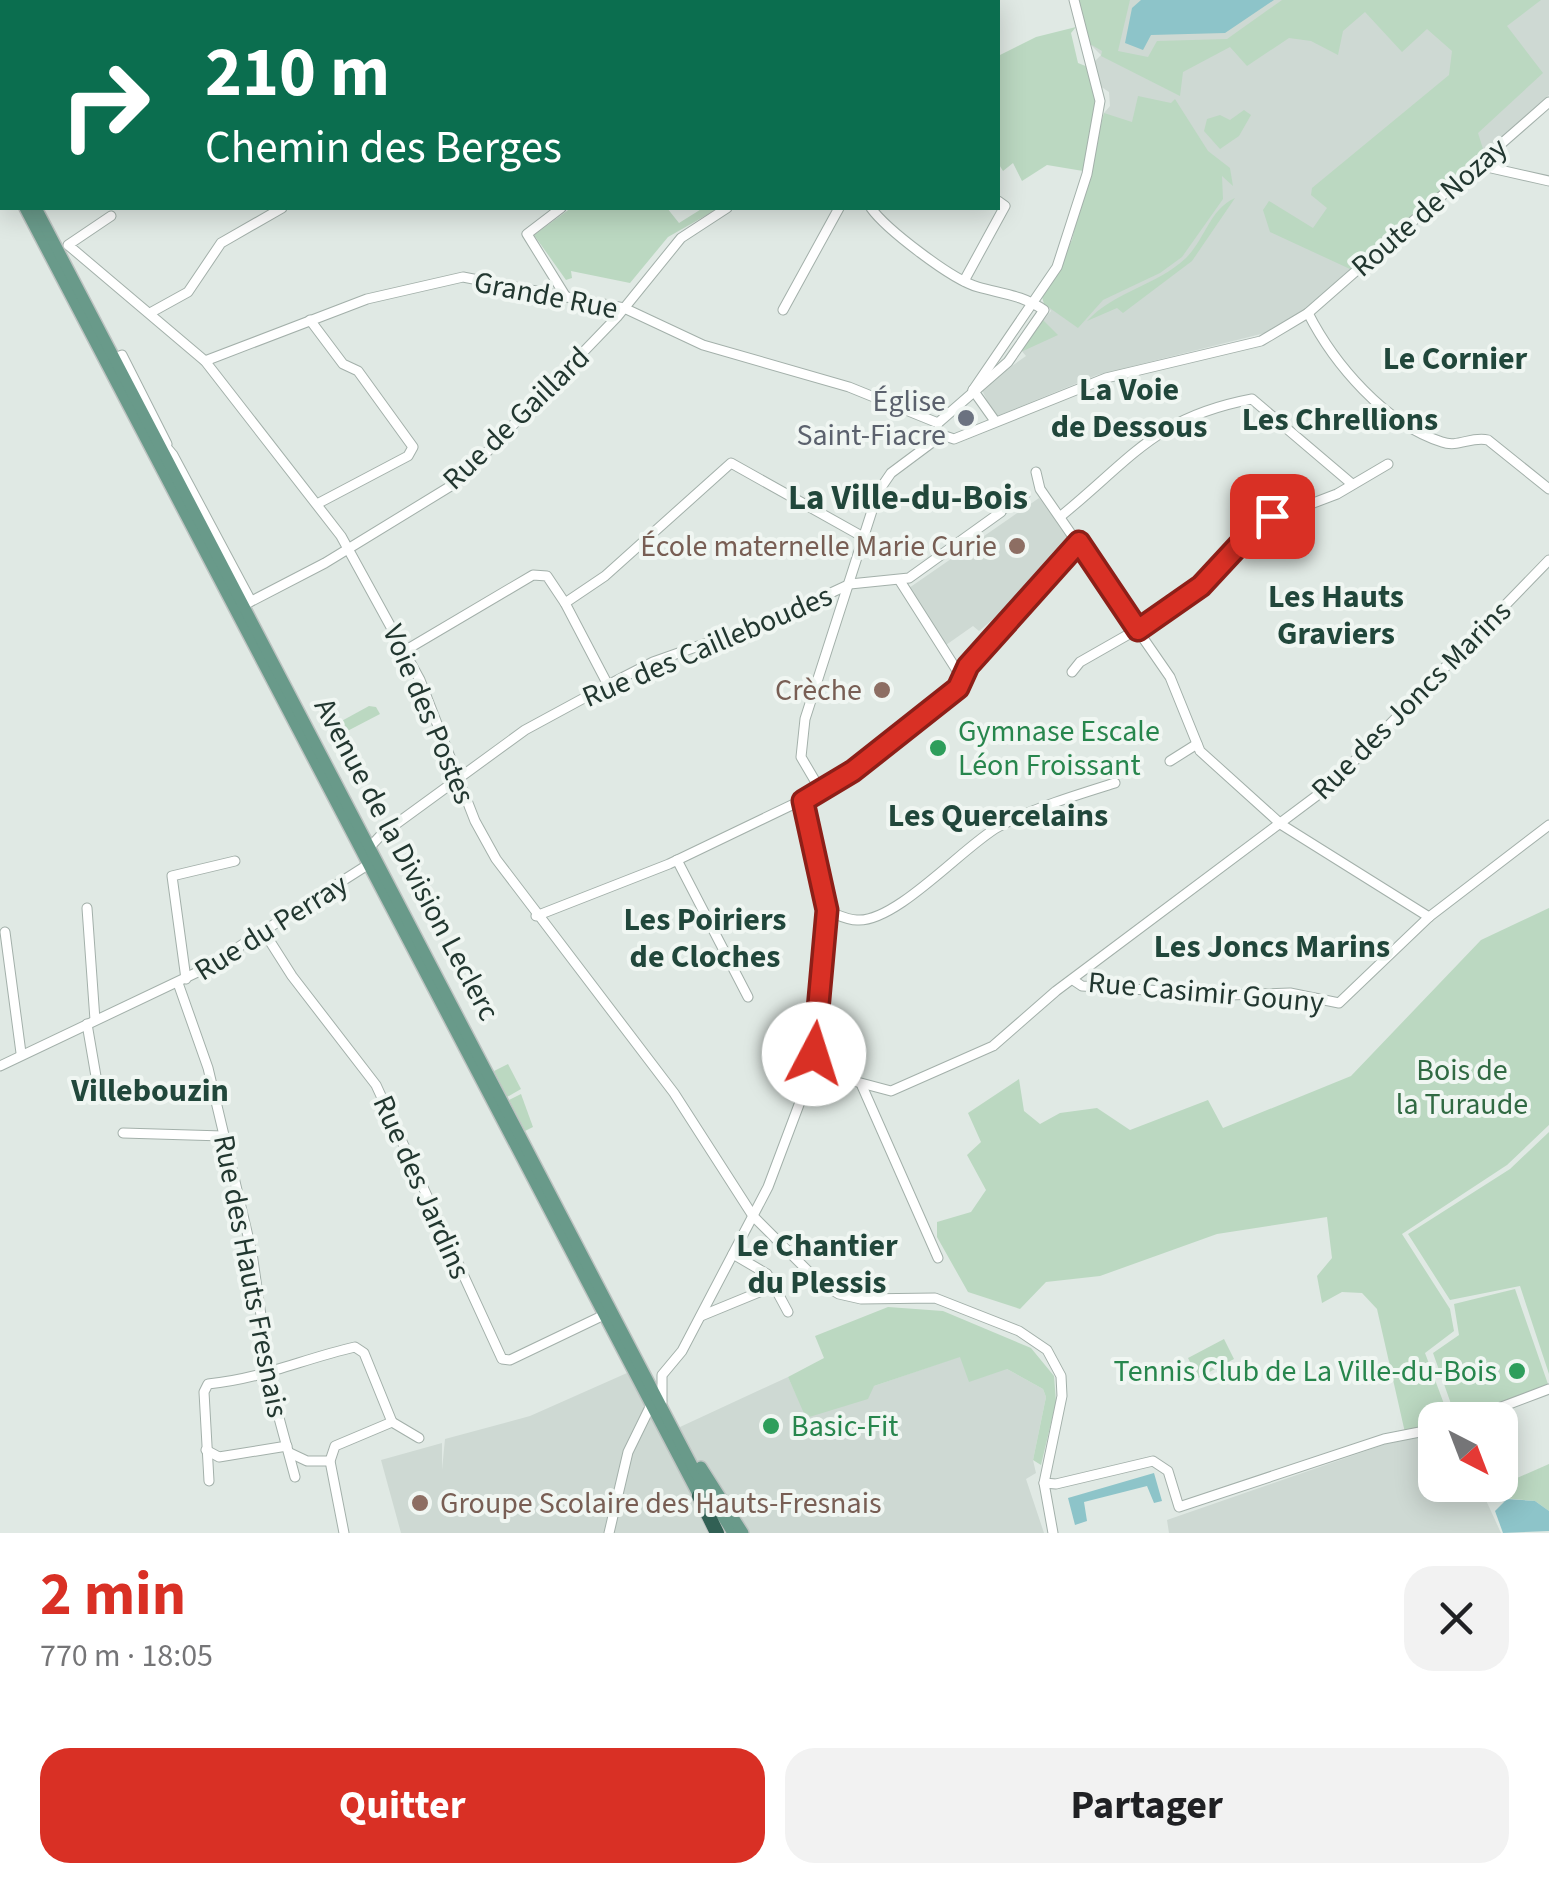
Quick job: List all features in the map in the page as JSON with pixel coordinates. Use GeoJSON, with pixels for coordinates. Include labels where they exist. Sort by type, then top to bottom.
{"type":"FeatureCollection","features":[{"type":"Feature","properties":{"kind":"highway","name":"Avenue de la Division Leclerc"},"geometry":{"type":"LineString","coordinates":[[699,1496],[718,1533]]}},
{"type":"Feature","properties":{"kind":"main road","name":"Avenue de la Division Leclerc"},"geometry":{"type":"LineString","coordinates":[[26,210],[604,1315],[684,1444],[732,1533]]}},
{"type":"Feature","properties":{"kind":"main road","name":"Avenue de la Division Leclerc"},"geometry":{"type":"LineString","coordinates":[[37,210],[248,603],[657,1406],[699,1496]]}},
{"type":"Feature","properties":{"kind":"main road"},"geometry":{"type":"LineString","coordinates":[[684,1444],[743,1533]]}},
{"type":"Feature","properties":{"kind":"street"},"geometry":{"type":"LineString","coordinates":[[974,390],[1034,303],[1067,242],[1099,124],[1100,101],[1074,0]]}},
{"type":"Feature","properties":{"kind":"street","name":"Route de Nozay"},"geometry":{"type":"LineString","coordinates":[[942,435],[954,439],[1106,378],[1261,341],[1308,312],[1549,102]]}},
{"type":"Feature","properties":{"kind":"street"},"geometry":{"type":"LineString","coordinates":[[1478,165],[1549,182]]}},
{"type":"Feature","properties":{"kind":"street"},"geometry":{"type":"LineString","coordinates":[[964,281],[1005,206],[1000,203]]}},
{"type":"Feature","properties":{"kind":"street"},"geometry":{"type":"LineString","coordinates":[[150,312],[188,292],[222,243],[279,210]]}},
{"type":"Feature","properties":{"kind":"street"},"geometry":{"type":"LineString","coordinates":[[557,210],[527,234],[566,296]]}},
{"type":"Feature","properties":{"kind":"street","name":"Rue de Gaillard"},"geometry":{"type":"LineString","coordinates":[[248,603],[350,548],[459,481],[624,308],[682,238],[724,210]]}},
{"type":"Feature","properties":{"kind":"street"},"geometry":{"type":"LineString","coordinates":[[783,310],[838,210]]}},
{"type":"Feature","properties":{"kind":"street"},"geometry":{"type":"LineString","coordinates":[[821,791],[803,761],[801,748],[810,703],[885,480],[942,435],[938,424],[1008,362],[1044,310],[1034,303],[964,281],[910,244],[873,210]]}},
{"type":"Feature","properties":{"kind":"street"},"geometry":{"type":"LineString","coordinates":[[68,245],[110,216]]}},
{"type":"Feature","properties":{"kind":"street","name":"Voie des Postes"},"geometry":{"type":"LineString","coordinates":[[52,237],[68,245],[205,361],[350,548],[406,650],[485,840],[536,916],[665,1081],[753,1216],[820,1283],[840,1294],[935,1298],[1019,1330],[1047,1350],[1062,1376],[1062,1396],[1044,1483]]}},
{"type":"Feature","properties":{"kind":"street","name":"Grande Rue"},"geometry":{"type":"LineString","coordinates":[[205,361],[366,299],[464,277],[624,308],[703,345],[849,387],[938,424]]}},
{"type":"Feature","properties":{"kind":"street"},"geometry":{"type":"LineString","coordinates":[[1308,312],[1333,354],[1402,424],[1448,444],[1475,438],[1488,440],[1549,489]]}},
{"type":"Feature","properties":{"kind":"street"},"geometry":{"type":"LineString","coordinates":[[310,320],[343,364],[358,372],[413,447],[405,458],[317,504]]}},
{"type":"Feature","properties":{"kind":"street"},"geometry":{"type":"LineString","coordinates":[[116,358],[122,355],[248,603]]}},
{"type":"Feature","properties":{"kind":"street"},"geometry":{"type":"LineString","coordinates":[[974,390],[994,421]]}},
{"type":"Feature","properties":{"kind":"street"},"geometry":{"type":"LineString","coordinates":[[1061,516],[1163,428],[1205,409],[1252,399],[1352,484]]}},
{"type":"Feature","properties":{"kind":"street"},"geometry":{"type":"LineString","coordinates":[[159,440],[173,455]]}},
{"type":"Feature","properties":{"kind":"street"},"geometry":{"type":"LineString","coordinates":[[565,603],[605,576],[731,464],[864,538]]}},
{"type":"Feature","properties":{"kind":"street"},"geometry":{"type":"LineString","coordinates":[[1072,672],[1080,662],[1138,630],[1201,586],[1261,522],[1337,494],[1388,464]]}},
{"type":"Feature","properties":{"kind":"street"},"geometry":{"type":"LineString","coordinates":[[1036,472],[1040,488],[1170,677],[1197,744],[1282,825],[1429,918],[1549,825]]}},
{"type":"Feature","properties":{"kind":"street"},"geometry":{"type":"LineString","coordinates":[[1028,494],[1040,488]]}},
{"type":"Feature","properties":{"kind":"street"},"geometry":{"type":"LineString","coordinates":[[962,680],[900,581],[1002,512]]}},
{"type":"Feature","properties":{"kind":"street"},"geometry":{"type":"LineString","coordinates":[[536,916],[677,860],[803,801],[853,771],[962,680],[968,666],[1079,542]]}},
{"type":"Feature","properties":{"kind":"street","name":"Rue des Joncs Marins"},"geometry":{"type":"LineString","coordinates":[[812,1070],[890,1091],[981,1052],[1344,774],[1549,560]]}},
{"type":"Feature","properties":{"kind":"street"},"geometry":{"type":"LineString","coordinates":[[406,650],[533,575],[548,576],[608,685]]}},
{"type":"Feature","properties":{"kind":"street","name":"Rue des Cailleboudes"},"geometry":{"type":"LineString","coordinates":[[369,846],[525,730],[653,662],[775,619],[850,584],[900,581]]}},
{"type":"Feature","properties":{"kind":"street"},"geometry":{"type":"LineString","coordinates":[[835,590],[844,598]]}},
{"type":"Feature","properties":{"kind":"street"},"geometry":{"type":"LineString","coordinates":[[1170,761],[1197,744]]}},
{"type":"Feature","properties":{"kind":"street"},"geometry":{"type":"LineString","coordinates":[[827,910],[853,920],[868,919],[950,868],[977,840],[999,826],[1115,783]]}},
{"type":"Feature","properties":{"kind":"street"},"geometry":{"type":"LineString","coordinates":[[608,1533],[637,1427],[657,1406],[662,1375],[682,1351],[780,1161],[812,1070],[827,910],[803,801]]}},
{"type":"Feature","properties":{"kind":"street"},"geometry":{"type":"LineString","coordinates":[[369,846],[370,866]]}},
{"type":"Feature","properties":{"kind":"street"},"geometry":{"type":"LineString","coordinates":[[677,860],[748,998]]}},
{"type":"Feature","properties":{"kind":"street","name":"Rue des Hauts Fresnais"},"geometry":{"type":"LineString","coordinates":[[170,862],[179,983],[208,1068],[252,1253],[269,1374],[294,1477]]}},
{"type":"Feature","properties":{"kind":"street"},"geometry":{"type":"LineString","coordinates":[[172,876],[236,862]]}},
{"type":"Feature","properties":{"kind":"street","name":"Rue du Perray"},"geometry":{"type":"LineString","coordinates":[[0,1066],[179,983],[370,866]]}},
{"type":"Feature","properties":{"kind":"street"},"geometry":{"type":"LineString","coordinates":[[86,908],[98,1088],[106,1096]]}},
{"type":"Feature","properties":{"kind":"street","name":"Rue Casimir Gouny"},"geometry":{"type":"LineString","coordinates":[[1072,980],[1082,986],[1229,995],[1290,993],[1339,1003],[1429,918]]}},
{"type":"Feature","properties":{"kind":"street"},"geometry":{"type":"LineString","coordinates":[[4,932],[21,1053]]}},
{"type":"Feature","properties":{"kind":"street","name":"Rue des Jardins"},"geometry":{"type":"LineString","coordinates":[[264,932],[292,976],[376,1084],[502,1359],[510,1360],[604,1315]]}},
{"type":"Feature","properties":{"kind":"street"},"geometry":{"type":"LineString","coordinates":[[862,1086],[938,1258]]}},
{"type":"Feature","properties":{"kind":"street"},"geometry":{"type":"LineString","coordinates":[[123,1133],[223,1136]]}},
{"type":"Feature","properties":{"kind":"street"},"geometry":{"type":"LineString","coordinates":[[733,1254],[767,1274],[788,1312]]}},
{"type":"Feature","properties":{"kind":"street"},"geometry":{"type":"LineString","coordinates":[[701,1316],[774,1286]]}},
{"type":"Feature","properties":{"kind":"street"},"geometry":{"type":"LineString","coordinates":[[209,1481],[205,1387],[269,1374],[354,1347],[364,1353],[392,1422],[419,1438]]}},
{"type":"Feature","properties":{"kind":"street"},"geometry":{"type":"LineString","coordinates":[[1516,1402],[1549,1390]]}},
{"type":"Feature","properties":{"kind":"street"},"geometry":{"type":"LineString","coordinates":[[344,1533],[330,1461],[336,1446],[392,1422]]}},
{"type":"Feature","properties":{"kind":"street"},"geometry":{"type":"LineString","coordinates":[[1054,1533],[1044,1483],[1056,1484],[1154,1460],[1168,1471],[1179,1507],[1384,1439],[1418,1432]]}},
{"type":"Feature","properties":{"kind":"street"},"geometry":{"type":"LineString","coordinates":[[206,1450],[219,1458],[288,1449]]}},
{"type":"Feature","properties":{"kind":"street","name":"Rue des Hauts Fresnais"},"geometry":{"type":"LineString","coordinates":[[288,1449],[307,1461],[330,1461]]}},
{"type":"Feature","properties":{"kind":"shaded area"},"geometry":{"type":"Polygon","coordinates":[[[1079,0],[1549,0],[1549,95],[1305,309],[1273,331],[1097,375],[995,417],[981,388],[1026,356],[1020,349],[1051,311],[1042,297],[1072,240],[1104,113],[1110,106],[1109,92],[1100,86],[1094,62],[1101,55],[1090,44],[1079,0]]]}},
{"type":"Feature","properties":{"kind":"shaded area"},"geometry":{"type":"Polygon","coordinates":[[[1039,498],[1072,541],[1025,592],[979,631],[973,626],[946,645],[909,588],[1039,498]]]}},
{"type":"Feature","properties":{"kind":"shaded area"},"geometry":{"type":"Polygon","coordinates":[[[961,1356],[1007,1369],[1043,1389],[1046,1397],[1033,1460],[1036,1473],[1026,1479],[1044,1533],[401,1533],[381,1460],[442,1443],[442,1470],[445,1439],[530,1416],[627,1373],[667,1433],[788,1377],[807,1418],[874,1386],[961,1356]]]}},
{"type":"Feature","properties":{"kind":"shaded area"},"geometry":{"type":"Polygon","coordinates":[[[1418,1436],[1418,1502],[1487,1502],[1501,1533],[1169,1533],[1167,1520],[1418,1436]]]}},
{"type":"Feature","properties":{"kind":"green space"},"geometry":{"type":"Polygon","coordinates":[[[1079,0],[1130,0],[1118,51],[1148,57],[1157,41],[1227,39],[1282,0],[1541,0],[1507,26],[1543,73],[1478,133],[1484,152],[1350,269],[1270,232],[1263,210],[1269,201],[1313,228],[1327,208],[1311,195],[1312,188],[1449,75],[1452,51],[1427,29],[1402,52],[1365,12],[1343,31],[1338,55],[1311,41],[1289,38],[1247,66],[1230,47],[1183,72],[1180,96],[1101,56],[1102,51],[1090,44],[1079,0]]]}},
{"type":"Feature","properties":{"kind":"green space"},"geometry":{"type":"Polygon","coordinates":[[[1076,27],[1071,33],[1078,63],[1088,67],[1096,99],[1083,171],[1047,165],[1022,181],[1013,163],[1003,171],[1000,166],[1000,55],[1036,37],[1076,27]]]}},
{"type":"Feature","properties":{"kind":"green space"},"geometry":{"type":"Polygon","coordinates":[[[1138,96],[1171,103],[1175,99],[1208,151],[1230,168],[1233,186],[1222,176],[1223,199],[1182,257],[1160,273],[1103,300],[1078,328],[1044,304],[1042,297],[1072,240],[1104,113],[1132,122],[1138,96]]]}},
{"type":"Feature","properties":{"kind":"green space"},"geometry":{"type":"Polygon","coordinates":[[[1244,110],[1251,115],[1239,136],[1220,149],[1204,131],[1207,119],[1220,115],[1230,120],[1244,110]]]}},
{"type":"Feature","properties":{"kind":"green space"},"geometry":{"type":"Polygon","coordinates":[[[1235,198],[1192,261],[1123,313],[1117,308],[1087,321],[1110,302],[1174,268],[1193,250],[1219,210],[1235,198]]]}},
{"type":"Feature","properties":{"kind":"green space"},"geometry":{"type":"Polygon","coordinates":[[[568,210],[669,210],[679,223],[700,210],[715,210],[668,237],[630,283],[571,271],[572,278],[566,280],[534,235],[568,210]]]}},
{"type":"Feature","properties":{"kind":"green space"},"geometry":{"type":"Polygon","coordinates":[[[1041,318],[1058,335],[1023,351],[1020,349],[1041,318]]]}},
{"type":"Feature","properties":{"kind":"green space"},"geometry":{"type":"Polygon","coordinates":[[[369,706],[376,707],[380,714],[332,739],[327,729],[369,706]]]}},
{"type":"Feature","properties":{"kind":"green space","name":"Bois de la Turaude"},"geometry":{"type":"Polygon","coordinates":[[[1549,908],[1549,1125],[1507,1165],[1402,1234],[1450,1309],[1454,1331],[1425,1353],[1443,1402],[1418,1402],[1418,1436],[1406,1437],[1377,1309],[1362,1293],[1342,1292],[1322,1303],[1317,1276],[1332,1258],[1327,1217],[1217,1234],[1100,1276],[1046,1282],[1020,1309],[968,1292],[937,1237],[937,1222],[971,1212],[986,1190],[967,1155],[981,1142],[968,1113],[1019,1079],[1024,1111],[1040,1124],[1060,1113],[1097,1108],[1130,1130],[1208,1100],[1223,1128],[1351,1076],[1481,940],[1549,908]]]}},
{"type":"Feature","properties":{"kind":"green space"},"geometry":{"type":"Polygon","coordinates":[[[508,1064],[521,1089],[507,1097],[494,1071],[508,1064]]]}},
{"type":"Feature","properties":{"kind":"green space"},"geometry":{"type":"Polygon","coordinates":[[[521,1094],[533,1127],[525,1131],[509,1100],[521,1094]]]}},
{"type":"Feature","properties":{"kind":"green space"},"geometry":{"type":"Polygon","coordinates":[[[1549,1132],[1549,1374],[1520,1286],[1450,1300],[1408,1234],[1510,1169],[1549,1132]]]}},
{"type":"Feature","properties":{"kind":"green space"},"geometry":{"type":"Polygon","coordinates":[[[1515,1289],[1549,1387],[1504,1402],[1450,1402],[1433,1353],[1459,1335],[1454,1304],[1515,1289]]]}},
{"type":"Feature","properties":{"kind":"green space"},"geometry":{"type":"Polygon","coordinates":[[[888,1307],[943,1311],[1031,1348],[1054,1376],[1056,1402],[1041,1465],[1033,1460],[1046,1397],[1043,1389],[1007,1369],[969,1382],[960,1357],[874,1386],[868,1399],[806,1418],[788,1377],[824,1358],[815,1336],[888,1307]]]}},
{"type":"Feature","properties":{"kind":"green space"},"geometry":{"type":"Polygon","coordinates":[[[1224,1339],[1234,1359],[1198,1378],[1188,1358],[1224,1339]]]}},
{"type":"Feature","properties":{"kind":"green space"},"geometry":{"type":"Polygon","coordinates":[[[1549,1464],[1549,1511],[1535,1501],[1518,1499],[1518,1478],[1549,1464]]]}},
{"type":"Feature","properties":{"kind":"water"},"geometry":{"type":"Polygon","coordinates":[[[1141,0],[1274,0],[1225,33],[1151,35],[1143,50],[1125,43],[1132,8],[1141,0]]]}},
{"type":"Feature","properties":{"kind":"water"},"geometry":{"type":"Polygon","coordinates":[[[1154,1473],[1162,1501],[1154,1503],[1147,1486],[1084,1502],[1087,1521],[1075,1525],[1068,1498],[1154,1473]]]}},
{"type":"Feature","properties":{"kind":"water"},"geometry":{"type":"Polygon","coordinates":[[[1535,1501],[1549,1511],[1549,1531],[1503,1533],[1495,1511],[1504,1502],[1535,1501]]]}},
{"type":"Feature","properties":{"kind":"tunnel"},"geometry":{"type":"LineString","coordinates":[[1001,512],[1028,493]]}},
{"type":"Feature","properties":{"kind":"place","name":"Église Saint-Fiacre"},"geometry":{"type":"Point","coordinates":[966,418]}},
{"type":"Feature","properties":{"kind":"place","name":"École maternelle Marie Curie"},"geometry":{"type":"Point","coordinates":[1017,546]}},
{"type":"Feature","properties":{"kind":"place","name":"Crèche"},"geometry":{"type":"Point","coordinates":[882,690]}},
{"type":"Feature","properties":{"kind":"place","name":"Gymnase Escale Léon Froissant"},"geometry":{"type":"Point","coordinates":[938,748]}},
{"type":"Feature","properties":{"kind":"place","name":"Tennis Club de La Ville-du-Bois"},"geometry":{"type":"Point","coordinates":[1517,1371]}},
{"type":"Feature","properties":{"kind":"place","name":"Basic-Fit"},"geometry":{"type":"Point","coordinates":[771,1426]}},
{"type":"Feature","properties":{"kind":"place","name":"Groupe Scolaire des Hauts-Fresnais"},"geometry":{"type":"Point","coordinates":[420,1503]}},
{"type":"Feature","properties":{"kind":"district","name":"Le Cornier"},"geometry":{"type":"Point","coordinates":[1455,358]}},
{"type":"Feature","properties":{"kind":"district","name":"La Voie de Dessous"},"geometry":{"type":"Point","coordinates":[1129,408]}},
{"type":"Feature","properties":{"kind":"district","name":"Les Chrellions"},"geometry":{"type":"Point","coordinates":[1340,419]}},
{"type":"Feature","properties":{"kind":"district","name":"La Ville-du-Bois"},"geometry":{"type":"Point","coordinates":[908,497]}},
{"type":"Feature","properties":{"kind":"district","name":"Les Hauts Graviers"},"geometry":{"type":"Point","coordinates":[1336,614]}},
{"type":"Feature","properties":{"kind":"district","name":"Les Quercelains"},"geometry":{"type":"Point","coordinates":[998,815]}},
{"type":"Feature","properties":{"kind":"district","name":"Les Poiriers de Cloches"},"geometry":{"type":"Point","coordinates":[705,938]}},
{"type":"Feature","properties":{"kind":"district","name":"Les Joncs Marins"},"geometry":{"type":"Point","coordinates":[1272,946]}},
{"type":"Feature","properties":{"kind":"district","name":"Villebouzin"},"geometry":{"type":"Point","coordinates":[150,1090]}},
{"type":"Feature","properties":{"kind":"district","name":"Le Chantier du Plessis"},"geometry":{"type":"Point","coordinates":[817,1264]}},
{"type":"Feature","properties":{"kind":"route"},"geometry":{"type":"LineString","coordinates":[[814,1054],[827,910],[803,801],[853,771],[918,715],[958,688],[968,666],[1079,542],[1138,630],[1201,586],[1261,522],[1272,516]]}}]}
